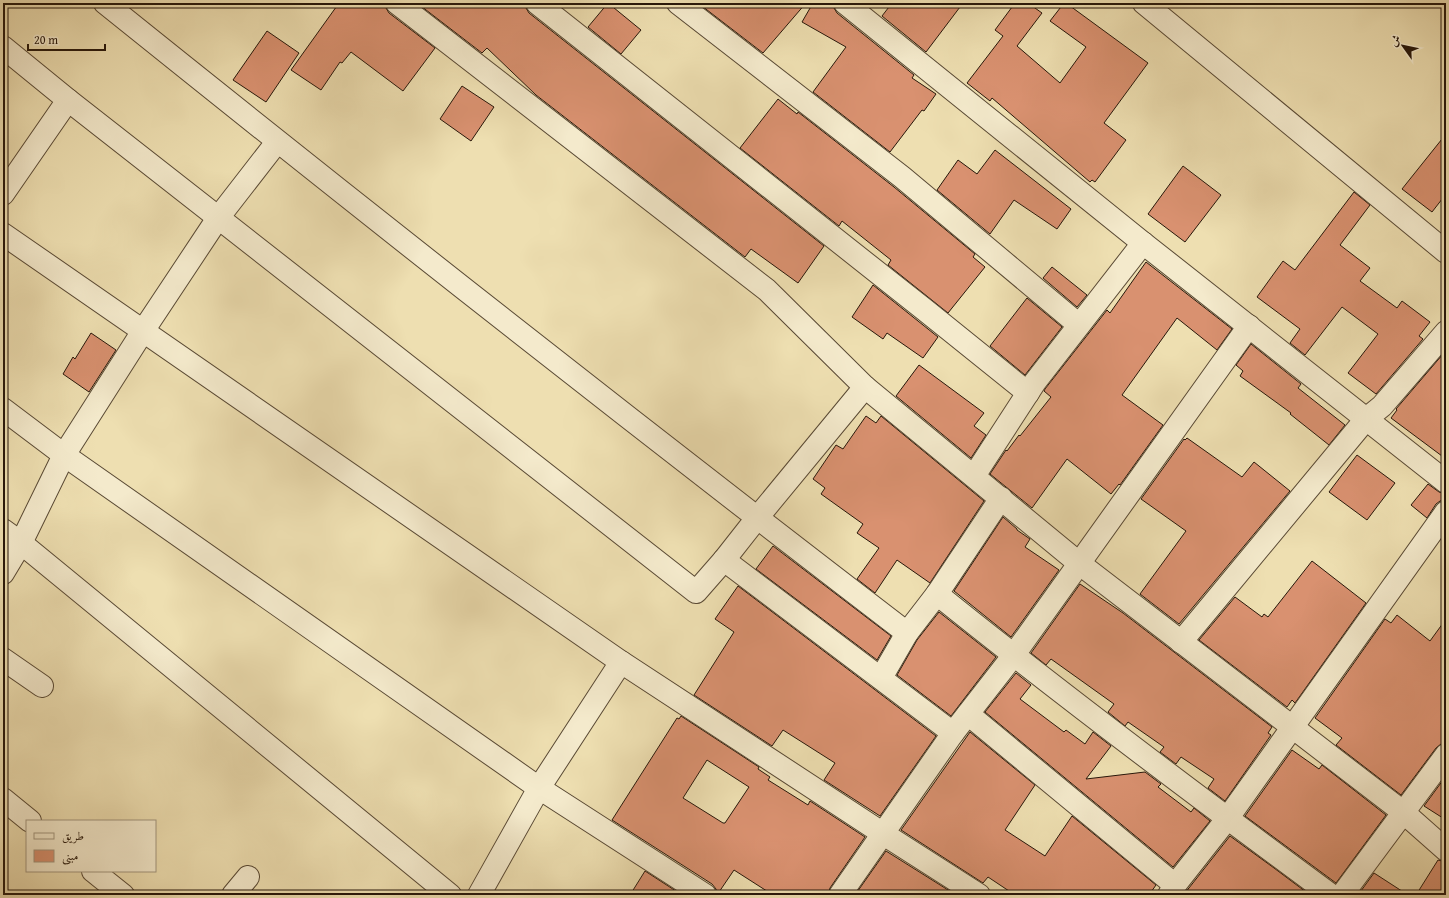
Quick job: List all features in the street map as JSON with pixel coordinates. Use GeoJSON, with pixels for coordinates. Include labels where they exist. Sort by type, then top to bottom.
{"type":"FeatureCollection","features":[{"type":"Feature","properties":{"kind":"street"},"geometry":{"type":"LineString","coordinates":[[105,3],[277,142],[757,518],[907,633]]}},
{"type":"Feature","properties":{"kind":"street"},"geometry":{"type":"LineString","coordinates":[[397,3],[767,290],[865,387],[1080,564],[1403,812],[1446,850]]}},
{"type":"Feature","properties":{"kind":"street"},"geometry":{"type":"LineString","coordinates":[[537,3],[926,310],[1028,393]]}},
{"type":"Feature","properties":{"kind":"street"},"geometry":{"type":"LineString","coordinates":[[678,3],[902,177],[1079,325]]}},
{"type":"Feature","properties":{"kind":"street"},"geometry":{"type":"LineString","coordinates":[[845,3],[1143,243],[1446,482]]}},
{"type":"Feature","properties":{"kind":"street"},"geometry":{"type":"LineString","coordinates":[[1144,3],[1446,252]]}},
{"type":"Feature","properties":{"kind":"street"},"geometry":{"type":"LineString","coordinates":[[3,47],[218,218],[696,592],[724,560],[865,387]]}},
{"type":"Feature","properties":{"kind":"street"},"geometry":{"type":"LineString","coordinates":[[3,194],[68,100]]}},
{"type":"Feature","properties":{"kind":"street"},"geometry":{"type":"LineString","coordinates":[[3,573],[21,543],[64,455],[143,331],[218,218],[277,142]]}},
{"type":"Feature","properties":{"kind":"street"},"geometry":{"type":"LineString","coordinates":[[3,234],[621,662],[882,833],[980,895]]}},
{"type":"Feature","properties":{"kind":"street"},"geometry":{"type":"LineString","coordinates":[[974,476],[1035,382],[1143,243]]}},
{"type":"Feature","properties":{"kind":"street"},"geometry":{"type":"LineString","coordinates":[[840,895],[953,733],[1013,656],[1080,564],[1249,326]]}},
{"type":"Feature","properties":{"kind":"street"},"geometry":{"type":"LineString","coordinates":[[1182,642],[1366,419],[1382,406],[1446,332]]}},
{"type":"Feature","properties":{"kind":"street"},"geometry":{"type":"LineString","coordinates":[[3,409],[64,455],[539,788],[705,895]]}},
{"type":"Feature","properties":{"kind":"street"},"geometry":{"type":"LineString","coordinates":[[881,678],[907,633],[938,594],[1001,498]]}},
{"type":"Feature","properties":{"kind":"street"},"geometry":{"type":"LineString","coordinates":[[968,714],[1172,890],[1227,819],[1446,512]]}},
{"type":"Feature","properties":{"kind":"street"},"geometry":{"type":"LineString","coordinates":[[3,530],[21,543],[450,895]]}},
{"type":"Feature","properties":{"kind":"street"},"geometry":{"type":"LineString","coordinates":[[724,560],[953,733]]}},
{"type":"Feature","properties":{"kind":"street"},"geometry":{"type":"LineString","coordinates":[[938,594],[1013,656],[1227,819],[1331,895]]}},
{"type":"Feature","properties":{"kind":"street"},"geometry":{"type":"LineString","coordinates":[[3,659],[42,686]]}},
{"type":"Feature","properties":{"kind":"street"},"geometry":{"type":"LineString","coordinates":[[479,895],[539,788],[621,662]]}},
{"type":"Feature","properties":{"kind":"street"},"geometry":{"type":"LineString","coordinates":[[1342,895],[1446,755]]}},
{"type":"Feature","properties":{"kind":"street"},"geometry":{"type":"LineString","coordinates":[[3,799],[29,820]]}},
{"type":"Feature","properties":{"kind":"street"},"geometry":{"type":"LineString","coordinates":[[94,872],[123,895]]}},
{"type":"Feature","properties":{"kind":"street"},"geometry":{"type":"LineString","coordinates":[[233,895],[248,877]]}},
{"type":"Feature","properties":{"kind":"building"},"geometry":{"type":"Polygon","coordinates":[[[339,3],[385,3],[389,13],[435,48],[403,91],[351,52],[342,63],[340,62],[321,90],[291,70],[339,3]]]}},
{"type":"Feature","properties":{"kind":"building"},"geometry":{"type":"Polygon","coordinates":[[[417,3],[525,3],[529,13],[824,246],[798,283],[751,249],[745,257],[536,95],[487,48],[482,53],[417,3]]]}},
{"type":"Feature","properties":{"kind":"building"},"geometry":{"type":"Polygon","coordinates":[[[608,3],[641,30],[621,54],[588,27],[608,3]]]}},
{"type":"Feature","properties":{"kind":"building"},"geometry":{"type":"Polygon","coordinates":[[[698,3],[806,3],[763,53],[698,3]]]}},
{"type":"Feature","properties":{"kind":"building"},"geometry":{"type":"Polygon","coordinates":[[[813,3],[833,4],[837,13],[914,75],[912,78],[936,94],[890,152],[813,92],[846,47],[802,22],[813,3]]]}},
{"type":"Feature","properties":{"kind":"building"},"geometry":{"type":"Polygon","coordinates":[[[892,3],[963,3],[926,52],[882,16],[892,3]]]}},
{"type":"Feature","properties":{"kind":"building"},"geometry":{"type":"Polygon","coordinates":[[[1015,3],[1028,3],[1042,13],[1017,46],[1060,83],[1086,47],[1050,21],[1064,3],[1148,63],[1104,123],[1126,140],[1095,182],[1092,180],[1090,182],[992,98],[990,101],[967,83],[1003,36],[995,30],[1015,3]]]}},
{"type":"Feature","properties":{"kind":"building"},"geometry":{"type":"Polygon","coordinates":[[[267,31],[299,53],[266,102],[233,80],[267,31]]]}},
{"type":"Feature","properties":{"kind":"building"},"geometry":{"type":"Polygon","coordinates":[[[462,86],[494,107],[471,141],[440,119],[462,86]]]}},
{"type":"Feature","properties":{"kind":"building"},"geometry":{"type":"Polygon","coordinates":[[[778,99],[797,114],[798,112],[894,187],[975,254],[973,257],[985,267],[948,313],[888,265],[891,260],[842,221],[839,226],[740,148],[778,99]]]}},
{"type":"Feature","properties":{"kind":"building"},"geometry":{"type":"Polygon","coordinates":[[[1446,134],[1446,194],[1432,212],[1402,189],[1446,134]]]}},
{"type":"Feature","properties":{"kind":"building"},"geometry":{"type":"Polygon","coordinates":[[[995,150],[1071,209],[1057,229],[1014,200],[990,234],[937,190],[958,160],[977,174],[995,150]]]}},
{"type":"Feature","properties":{"kind":"building"},"geometry":{"type":"Polygon","coordinates":[[[1183,166],[1221,195],[1185,242],[1148,214],[1183,166]]]}},
{"type":"Feature","properties":{"kind":"building"},"geometry":{"type":"Polygon","coordinates":[[[1354,192],[1370,205],[1340,245],[1370,268],[1360,281],[1397,308],[1402,301],[1430,322],[1419,336],[1423,339],[1376,394],[1348,373],[1378,334],[1342,307],[1305,355],[1290,343],[1300,329],[1257,297],[1283,261],[1295,270],[1354,192]]]}},
{"type":"Feature","properties":{"kind":"building"},"geometry":{"type":"Polygon","coordinates":[[[1146,262],[1232,329],[1217,350],[1177,318],[1122,395],[1163,425],[1120,485],[1119,484],[1111,494],[1067,459],[1032,508],[990,474],[1006,450],[1007,451],[1019,435],[1020,436],[1051,397],[1044,391],[1045,389],[1107,310],[1110,313],[1146,262]]]}},
{"type":"Feature","properties":{"kind":"building"},"geometry":{"type":"Polygon","coordinates":[[[1052,267],[1087,295],[1077,307],[1043,278],[1052,267]]]}},
{"type":"Feature","properties":{"kind":"building"},"geometry":{"type":"Polygon","coordinates":[[[873,285],[938,337],[923,358],[887,333],[883,339],[852,317],[873,285]]]}},
{"type":"Feature","properties":{"kind":"building"},"geometry":{"type":"Polygon","coordinates":[[[1027,298],[1062,327],[1025,375],[990,346],[1027,298]]]}},
{"type":"Feature","properties":{"kind":"building"},"geometry":{"type":"Polygon","coordinates":[[[91,333],[116,350],[89,392],[63,374],[73,357],[75,359],[91,333]]]}},
{"type":"Feature","properties":{"kind":"building"},"geometry":{"type":"Polygon","coordinates":[[[1251,344],[1301,384],[1298,388],[1345,425],[1329,445],[1290,414],[1291,413],[1240,376],[1243,371],[1236,365],[1251,344]]]}},
{"type":"Feature","properties":{"kind":"building"},"geometry":{"type":"Polygon","coordinates":[[[1443,354],[1446,356],[1446,459],[1391,418],[1397,410],[1396,409],[1443,354]]]}},
{"type":"Feature","properties":{"kind":"building"},"geometry":{"type":"Polygon","coordinates":[[[919,365],[984,413],[974,426],[986,435],[971,458],[896,396],[919,365]]]}},
{"type":"Feature","properties":{"kind":"building"},"geometry":{"type":"Polygon","coordinates":[[[866,416],[876,423],[881,416],[984,501],[930,583],[897,560],[875,593],[857,579],[879,548],[857,533],[863,524],[821,494],[825,488],[813,479],[836,445],[843,449],[866,416]]]}},
{"type":"Feature","properties":{"kind":"building"},"geometry":{"type":"Polygon","coordinates":[[[1187,438],[1242,477],[1254,462],[1290,491],[1179,624],[1140,594],[1186,531],[1141,499],[1184,439],[1185,440],[1187,438]]]}},
{"type":"Feature","properties":{"kind":"building"},"geometry":{"type":"Polygon","coordinates":[[[1357,455],[1395,483],[1367,520],[1329,492],[1357,455]]]}},
{"type":"Feature","properties":{"kind":"building"},"geometry":{"type":"Polygon","coordinates":[[[1428,484],[1439,492],[1446,494],[1446,500],[1440,501],[1436,504],[1427,518],[1411,505],[1428,484]]]}},
{"type":"Feature","properties":{"kind":"building"},"geometry":{"type":"Polygon","coordinates":[[[1003,517],[1017,530],[1030,539],[1025,547],[1059,570],[1011,637],[954,591],[1003,517]]]}},
{"type":"Feature","properties":{"kind":"building"},"geometry":{"type":"Polygon","coordinates":[[[773,546],[891,636],[877,660],[756,569],[773,546]]]}},
{"type":"Feature","properties":{"kind":"building"},"geometry":{"type":"Polygon","coordinates":[[[1312,561],[1366,603],[1295,703],[1292,700],[1287,707],[1199,640],[1235,597],[1262,617],[1264,614],[1268,617],[1312,561]]]}},
{"type":"Feature","properties":{"kind":"building"},"geometry":{"type":"Polygon","coordinates":[[[1080,584],[1123,613],[1272,727],[1268,733],[1271,735],[1225,801],[1208,788],[1214,779],[1181,757],[1176,764],[1160,752],[1164,747],[1128,722],[1125,726],[1108,712],[1114,704],[1051,659],[1046,665],[1031,653],[1080,584]]]}},
{"type":"Feature","properties":{"kind":"building"},"geometry":{"type":"Polygon","coordinates":[[[738,586],[936,736],[880,816],[824,780],[835,763],[783,730],[772,746],[694,695],[734,632],[715,619],[738,586]]]}},
{"type":"Feature","properties":{"kind":"building"},"geometry":{"type":"Polygon","coordinates":[[[939,612],[996,657],[951,716],[897,675],[917,640],[939,612]]]}},
{"type":"Feature","properties":{"kind":"building"},"geometry":{"type":"Polygon","coordinates":[[[1397,615],[1430,641],[1446,619],[1446,743],[1441,744],[1436,748],[1401,795],[1336,745],[1342,738],[1315,718],[1385,619],[1391,623],[1397,615]]]}},
{"type":"Feature","properties":{"kind":"building"},"geometry":{"type":"Polygon","coordinates":[[[1016,673],[1031,685],[1020,699],[1064,732],[1066,730],[1085,744],[1093,732],[1111,746],[1086,779],[1145,772],[1161,784],[1158,787],[1191,812],[1194,808],[1210,821],[1173,867],[985,712],[1016,673]]]}},
{"type":"Feature","properties":{"kind":"building"},"geometry":{"type":"Polygon","coordinates":[[[681,716],[759,767],[758,769],[770,777],[768,780],[808,805],[810,801],[865,837],[830,888],[828,895],[773,895],[734,870],[717,895],[716,889],[712,884],[612,820],[677,718],[679,719],[681,716]],[[707,760],[683,798],[725,823],[749,787],[707,760]]]}},
{"type":"Feature","properties":{"kind":"building"},"geometry":{"type":"Polygon","coordinates":[[[970,732],[1035,785],[1005,830],[1045,856],[1072,816],[1156,885],[1149,895],[1015,895],[988,877],[983,883],[901,830],[970,732]]]}},
{"type":"Feature","properties":{"kind":"building"},"geometry":{"type":"Polygon","coordinates":[[[1292,750],[1319,769],[1322,765],[1386,815],[1336,883],[1245,816],[1292,750]]]}},
{"type":"Feature","properties":{"kind":"building"},"geometry":{"type":"Polygon","coordinates":[[[1446,776],[1446,820],[1424,806],[1446,776]]]}},
{"type":"Feature","properties":{"kind":"building"},"geometry":{"type":"Polygon","coordinates":[[[1230,836],[1310,895],[1187,895],[1185,893],[1230,836]]]}},
{"type":"Feature","properties":{"kind":"building"},"geometry":{"type":"Polygon","coordinates":[[[886,851],[956,895],[855,895],[886,851]]]}},
{"type":"Feature","properties":{"kind":"building"},"geometry":{"type":"Polygon","coordinates":[[[1438,860],[1446,862],[1446,888],[1441,895],[1416,895],[1438,860]]]}},
{"type":"Feature","properties":{"kind":"building"},"geometry":{"type":"Polygon","coordinates":[[[645,871],[682,895],[630,895],[645,871]]]}},
{"type":"Feature","properties":{"kind":"building"},"geometry":{"type":"Polygon","coordinates":[[[1374,873],[1408,895],[1358,895],[1374,873]]]}}]}
